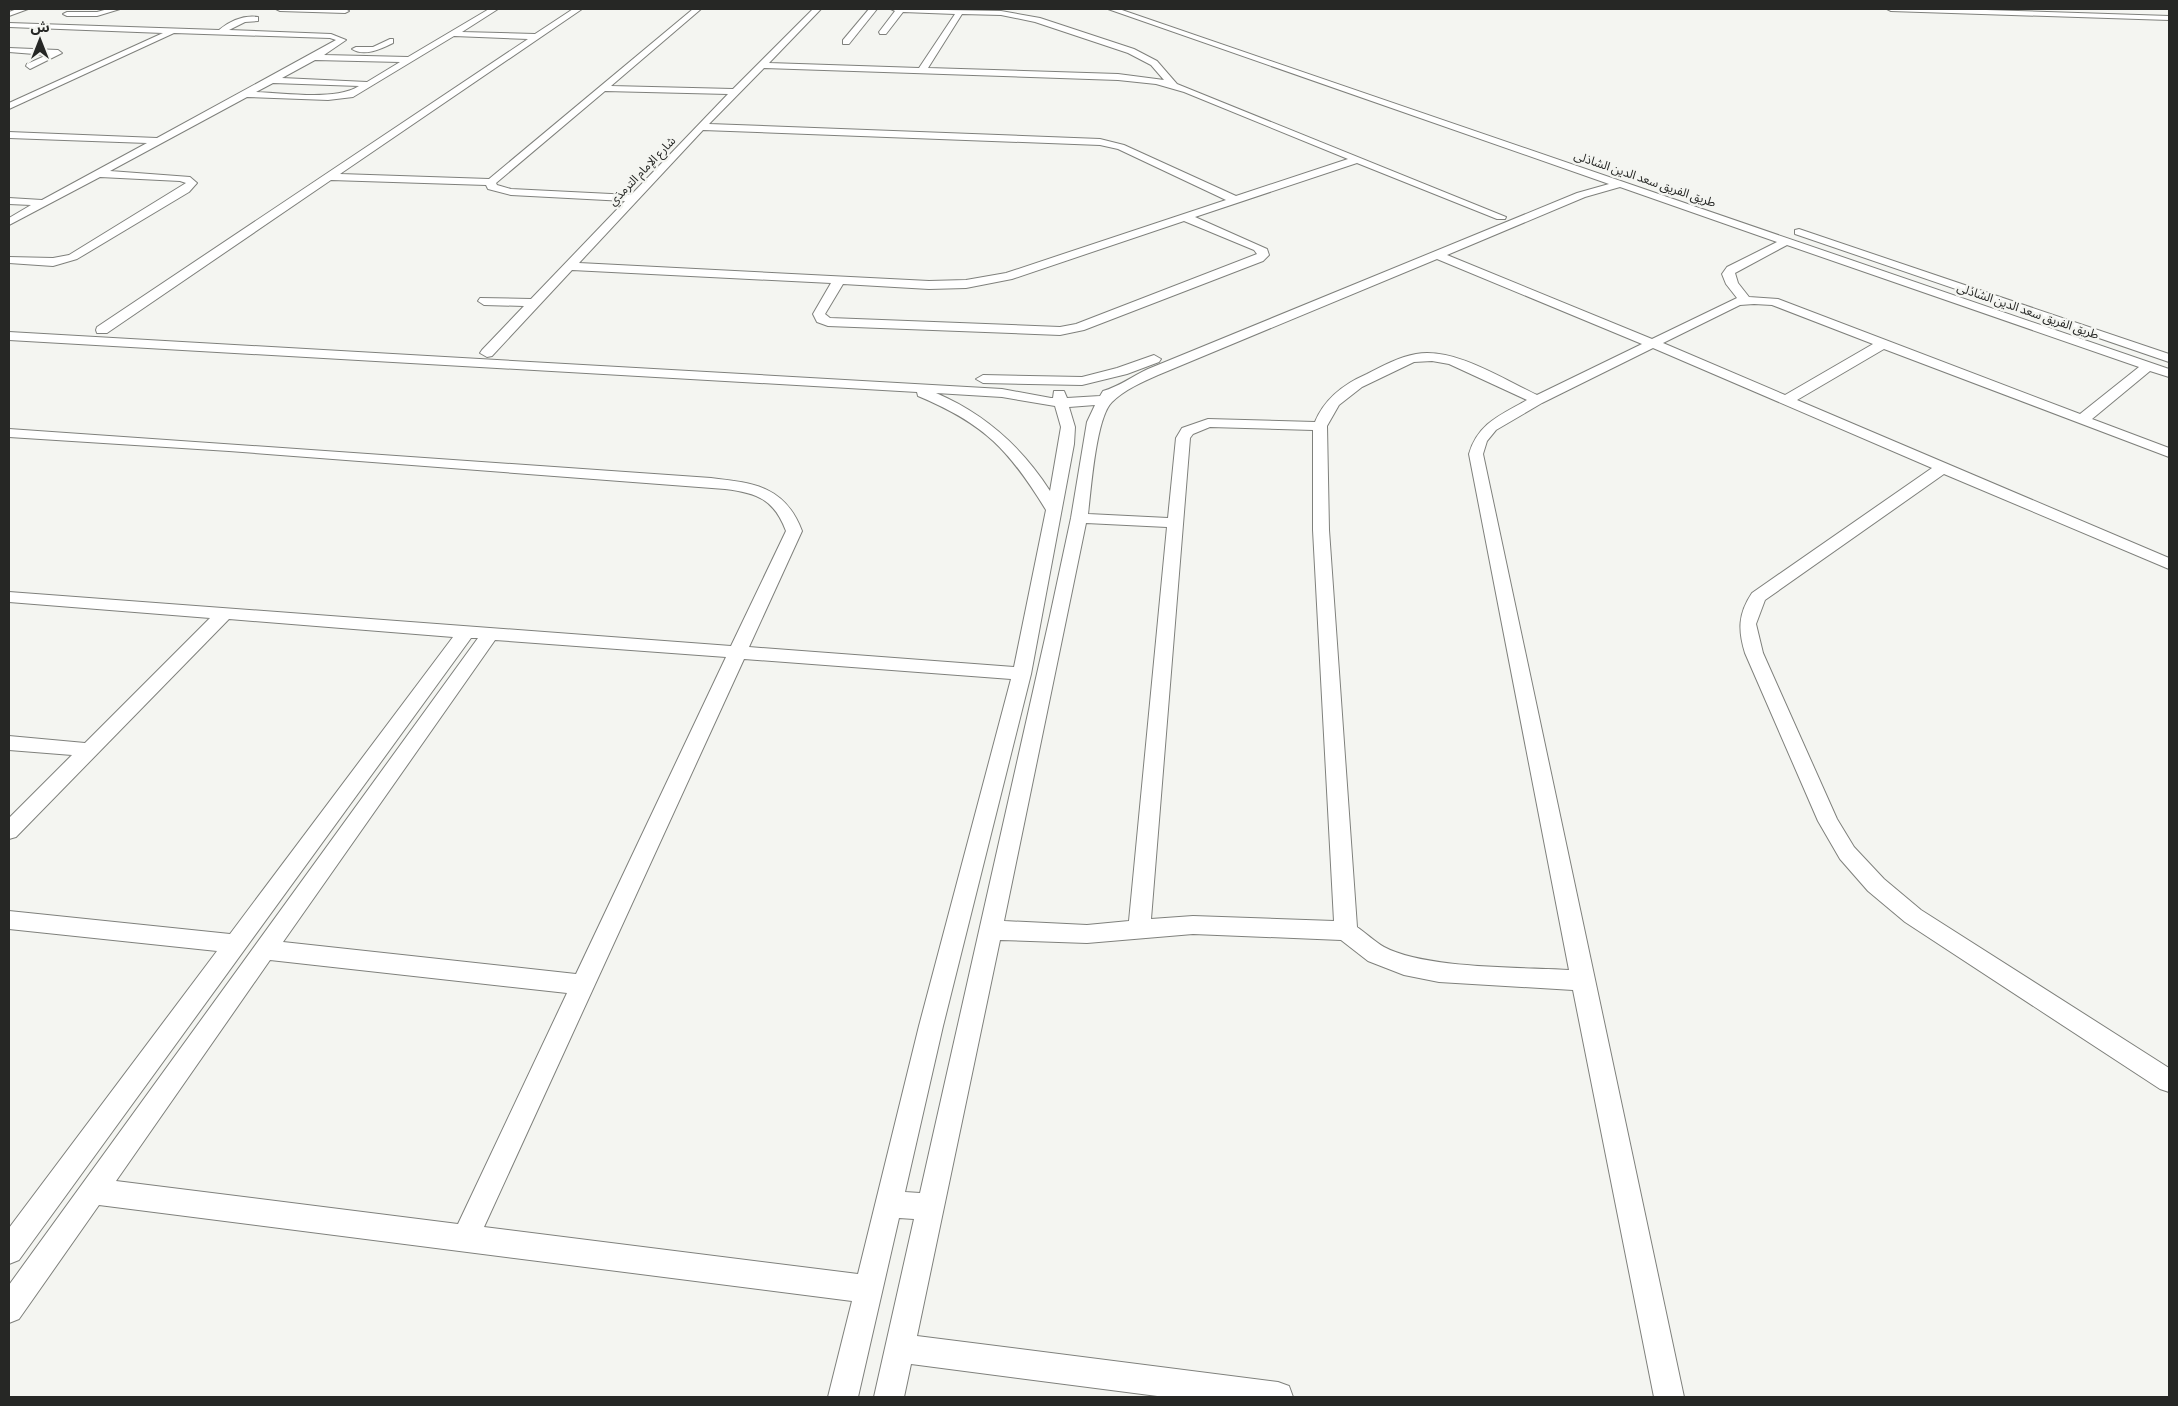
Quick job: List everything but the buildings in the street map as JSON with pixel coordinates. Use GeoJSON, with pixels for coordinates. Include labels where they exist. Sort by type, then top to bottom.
{"type":"FeatureCollection","features":[{"type":"Feature","properties":{"kind":"street"},"geometry":{"type":"LineString","coordinates":[[55,14],[89,15],[116,9]]}},
{"type":"Feature","properties":{"kind":"street"},"geometry":{"type":"LineString","coordinates":[[280,9],[345,11],[355,9]]}},
{"type":"Feature","properties":{"kind":"street"},"geometry":{"type":"LineString","coordinates":[[246,94],[334,97],[353,94],[494,9]]}},
{"type":"Feature","properties":{"kind":"street"},"geometry":{"type":"LineString","coordinates":[[102,330],[578,9]]}},
{"type":"Feature","properties":{"kind":"street"},"geometry":{"type":"LineString","coordinates":[[331,177],[491,182],[697,9]]}},
{"type":"Feature","properties":{"kind":"street","name":"شارع الإمام الترمذي"},"geometry":{"type":"LineString","coordinates":[[487,353],[532,303],[817,9]]}},
{"type":"Feature","properties":{"kind":"street"},"geometry":{"type":"LineString","coordinates":[[846,42],[873,9]]}},
{"type":"Feature","properties":{"kind":"street"},"geometry":{"type":"LineString","coordinates":[[895,9],[964,10],[1029,18],[1124,47],[1154,63],[1173,85]]}},
{"type":"Feature","properties":{"kind":"street"},"geometry":{"type":"LineString","coordinates":[[883,32],[901,9]]}},
{"type":"Feature","properties":{"kind":"street","name":"طريق الفريق سعد الدين الشاذلى"},"geometry":{"type":"LineString","coordinates":[[1112,9],[2169,373]]}},
{"type":"Feature","properties":{"kind":"street"},"geometry":{"type":"LineString","coordinates":[[1140,9],[1484,125]]}},
{"type":"Feature","properties":{"kind":"street"},"geometry":{"type":"LineString","coordinates":[[1891,9],[2169,18]]}},
{"type":"Feature","properties":{"kind":"street"},"geometry":{"type":"LineString","coordinates":[[1955,9],[1965,11]]}},
{"type":"Feature","properties":{"kind":"street"},"geometry":{"type":"LineString","coordinates":[[922,70],[964,10]]}},
{"type":"Feature","properties":{"kind":"street"},"geometry":{"type":"LineString","coordinates":[[11,14],[27,11]]}},
{"type":"Feature","properties":{"kind":"street"},"geometry":{"type":"LineString","coordinates":[[330,18],[345,11]]}},
{"type":"Feature","properties":{"kind":"street"},"geometry":{"type":"LineString","coordinates":[[219,32],[243,20],[255,19]]}},
{"type":"Feature","properties":{"kind":"street"},"geometry":{"type":"LineString","coordinates":[[9,25],[175,30],[340,38],[341,42],[9,222]]}},
{"type":"Feature","properties":{"kind":"street"},"geometry":{"type":"LineString","coordinates":[[44,34],[61,27]]}},
{"type":"Feature","properties":{"kind":"street"},"geometry":{"type":"LineString","coordinates":[[9,106],[175,30]]}},
{"type":"Feature","properties":{"kind":"street"},"geometry":{"type":"LineString","coordinates":[[452,34],[537,37]]}},
{"type":"Feature","properties":{"kind":"street"},"geometry":{"type":"LineString","coordinates":[[9,49],[26,41]]}},
{"type":"Feature","properties":{"kind":"street"},"geometry":{"type":"LineString","coordinates":[[330,48],[372,49],[390,41]]}},
{"type":"Feature","properties":{"kind":"street"},"geometry":{"type":"LineString","coordinates":[[9,49],[58,53],[30,66]]}},
{"type":"Feature","properties":{"kind":"street"},"geometry":{"type":"LineString","coordinates":[[1246,54],[1261,54],[1265,52],[1264,50]]}},
{"type":"Feature","properties":{"kind":"street"},"geometry":{"type":"LineString","coordinates":[[314,57],[410,60]]}},
{"type":"Feature","properties":{"kind":"street"},"geometry":{"type":"LineString","coordinates":[[1273,63],[1275,59],[1289,59]]}},
{"type":"Feature","properties":{"kind":"street"},"geometry":{"type":"LineString","coordinates":[[336,67],[344,62]]}},
{"type":"Feature","properties":{"kind":"street"},"geometry":{"type":"LineString","coordinates":[[763,65],[1125,77],[1173,85],[1501,217]]}},
{"type":"Feature","properties":{"kind":"street"},"geometry":{"type":"LineString","coordinates":[[310,82],[327,72]]}},
{"type":"Feature","properties":{"kind":"street"},"geometry":{"type":"LineString","coordinates":[[272,80],[371,84]]}},
{"type":"Feature","properties":{"kind":"street"},"geometry":{"type":"LineString","coordinates":[[604,88],[736,92]]}},
{"type":"Feature","properties":{"kind":"street"},"geometry":{"type":"LineString","coordinates":[[701,127],[1100,142],[1121,148],[1235,200]]}},
{"type":"Feature","properties":{"kind":"street"},"geometry":{"type":"LineString","coordinates":[[9,135],[159,141]]}},
{"type":"Feature","properties":{"kind":"street"},"geometry":{"type":"LineString","coordinates":[[568,266],[929,284],[988,281],[1008,276],[1358,159]]}},
{"type":"Feature","properties":{"kind":"street"},"geometry":{"type":"LineString","coordinates":[[9,260],[53,262],[72,257],[185,190],[192,183],[180,178],[98,174]]}},
{"type":"Feature","properties":{"kind":"street"},"geometry":{"type":"LineString","coordinates":[[9,336],[416,359],[538,361],[1004,387],[1063,404],[1085,404],[1106,399],[1146,375],[1370,277],[1463,232],[1597,177]]}},
{"type":"Feature","properties":{"kind":"street"},"geometry":{"type":"LineString","coordinates":[[491,182],[492,187],[510,192],[633,198]]}},
{"type":"Feature","properties":{"kind":"street"},"geometry":{"type":"LineString","coordinates":[[9,325],[487,353],[538,361],[910,388],[1004,387],[1065,382],[1095,378],[1134,367],[1356,276],[1385,277],[1581,195],[1620,184]]}},
{"type":"Feature","properties":{"kind":"street"},"geometry":{"type":"LineString","coordinates":[[1565,190],[1581,195]]}},
{"type":"Feature","properties":{"kind":"street"},"geometry":{"type":"LineString","coordinates":[[9,201],[44,203]]}},
{"type":"Feature","properties":{"kind":"street"},"geometry":{"type":"LineString","coordinates":[[839,280],[819,314],[824,321],[1009,331],[1060,331],[1079,327],[1259,259],[1263,255],[1263,251],[1258,248],[1185,217]]}},
{"type":"Feature","properties":{"kind":"street","name":"طريق الفريق سعد الدين الشاذلى"},"geometry":{"type":"LineString","coordinates":[[1784,227],[2169,358]]}},
{"type":"Feature","properties":{"kind":"street"},"geometry":{"type":"LineString","coordinates":[[1463,232],[1479,238]]}},
{"type":"Feature","properties":{"kind":"street"},"geometry":{"type":"LineString","coordinates":[[1745,300],[1729,279],[1728,274],[1731,270],[1787,241]]}},
{"type":"Feature","properties":{"kind":"street"},"geometry":{"type":"LineString","coordinates":[[1438,255],[1787,400],[2169,564]]}},
{"type":"Feature","properties":{"kind":"street"},"geometry":{"type":"LineString","coordinates":[[1669,1397],[1582,981],[1476,454],[1480,440],[1491,427],[1537,400],[1745,300],[1774,302],[2169,453]]}},
{"type":"Feature","properties":{"kind":"street"},"geometry":{"type":"LineString","coordinates":[[484,301],[532,303]]}},
{"type":"Feature","properties":{"kind":"street"},"geometry":{"type":"LineString","coordinates":[[28,337],[44,327]]}},
{"type":"Feature","properties":{"kind":"street"},"geometry":{"type":"LineString","coordinates":[[163,345],[178,334]]}},
{"type":"Feature","properties":{"kind":"street"},"geometry":{"type":"LineString","coordinates":[[1787,400],[1883,344]]}},
{"type":"Feature","properties":{"kind":"street"},"geometry":{"type":"LineString","coordinates":[[416,359],[427,349]]}},
{"type":"Feature","properties":{"kind":"street"},"geometry":{"type":"LineString","coordinates":[[1346,931],[1321,530],[1320,426],[1324,412],[1334,399],[1419,356],[1437,356],[1454,361],[1537,400]]}},
{"type":"Feature","properties":{"kind":"street"},"geometry":{"type":"LineString","coordinates":[[2082,420],[2148,366]]}},
{"type":"Feature","properties":{"kind":"street"},"geometry":{"type":"LineString","coordinates":[[1134,367],[1132,369],[1133,373],[1146,375]]}},
{"type":"Feature","properties":{"kind":"street"},"geometry":{"type":"LineString","coordinates":[[889,1397],[1059,616],[1079,518],[1096,416],[1106,399],[1106,387],[1095,378]]}},
{"type":"Feature","properties":{"kind":"street"},"geometry":{"type":"LineString","coordinates":[[843,1397],[932,1026],[1022,674],[1068,429],[1059,393],[1065,382]]}},
{"type":"Feature","properties":{"kind":"street"},"geometry":{"type":"LineString","coordinates":[[910,388],[955,408],[995,435],[1019,458],[1054,510]]}},
{"type":"Feature","properties":{"kind":"street"},"geometry":{"type":"LineString","coordinates":[[1139,931],[1182,438],[1187,431],[1196,426],[1221,422],[1320,426]]}},
{"type":"Feature","properties":{"kind":"street"},"geometry":{"type":"LineString","coordinates":[[1068,429],[1080,425],[1094,428]]}},
{"type":"Feature","properties":{"kind":"street"},"geometry":{"type":"LineString","coordinates":[[9,433],[267,450],[748,487],[776,500],[789,514],[794,531],[739,653],[465,1238]]}},
{"type":"Feature","properties":{"kind":"street"},"geometry":{"type":"LineString","coordinates":[[1944,467],[1758,597],[1749,612],[1746,631],[1754,653],[1828,822],[1847,853],[1876,885],[1913,916],[2169,1081]]}},
{"type":"Feature","properties":{"kind":"street"},"geometry":{"type":"LineString","coordinates":[[1079,518],[1175,523]]}},
{"type":"Feature","properties":{"kind":"street"},"geometry":{"type":"LineString","coordinates":[[9,597],[1022,674]]}},
{"type":"Feature","properties":{"kind":"street"},"geometry":{"type":"LineString","coordinates":[[9,831],[225,614]]}},
{"type":"Feature","properties":{"kind":"street"},"geometry":{"type":"LineString","coordinates":[[1033,614],[1059,616]]}},
{"type":"Feature","properties":{"kind":"street"},"geometry":{"type":"LineString","coordinates":[[9,1250],[466,632]]}},
{"type":"Feature","properties":{"kind":"street"},"geometry":{"type":"LineString","coordinates":[[9,1309],[490,634]]}},
{"type":"Feature","properties":{"kind":"street"},"geometry":{"type":"LineString","coordinates":[[9,743],[90,750]]}},
{"type":"Feature","properties":{"kind":"street"},"geometry":{"type":"LineString","coordinates":[[994,782],[1022,784]]}},
{"type":"Feature","properties":{"kind":"street"},"geometry":{"type":"LineString","coordinates":[[9,920],[236,944]]}},
{"type":"Feature","properties":{"kind":"street"},"geometry":{"type":"LineString","coordinates":[[990,930],[1088,934],[1193,925],[1346,931],[1376,954],[1404,966],[1440,972],[1582,981]]}},
{"type":"Feature","properties":{"kind":"street"},"geometry":{"type":"LineString","coordinates":[[264,950],[584,985]]}},
{"type":"Feature","properties":{"kind":"street"},"geometry":{"type":"LineString","coordinates":[[92,1192],[869,1289]]}},
{"type":"Feature","properties":{"kind":"street"},"geometry":{"type":"LineString","coordinates":[[889,1204],[930,1208]]}},
{"type":"Feature","properties":{"kind":"street"},"geometry":{"type":"LineString","coordinates":[[899,1348],[1278,1397]]}}]}
